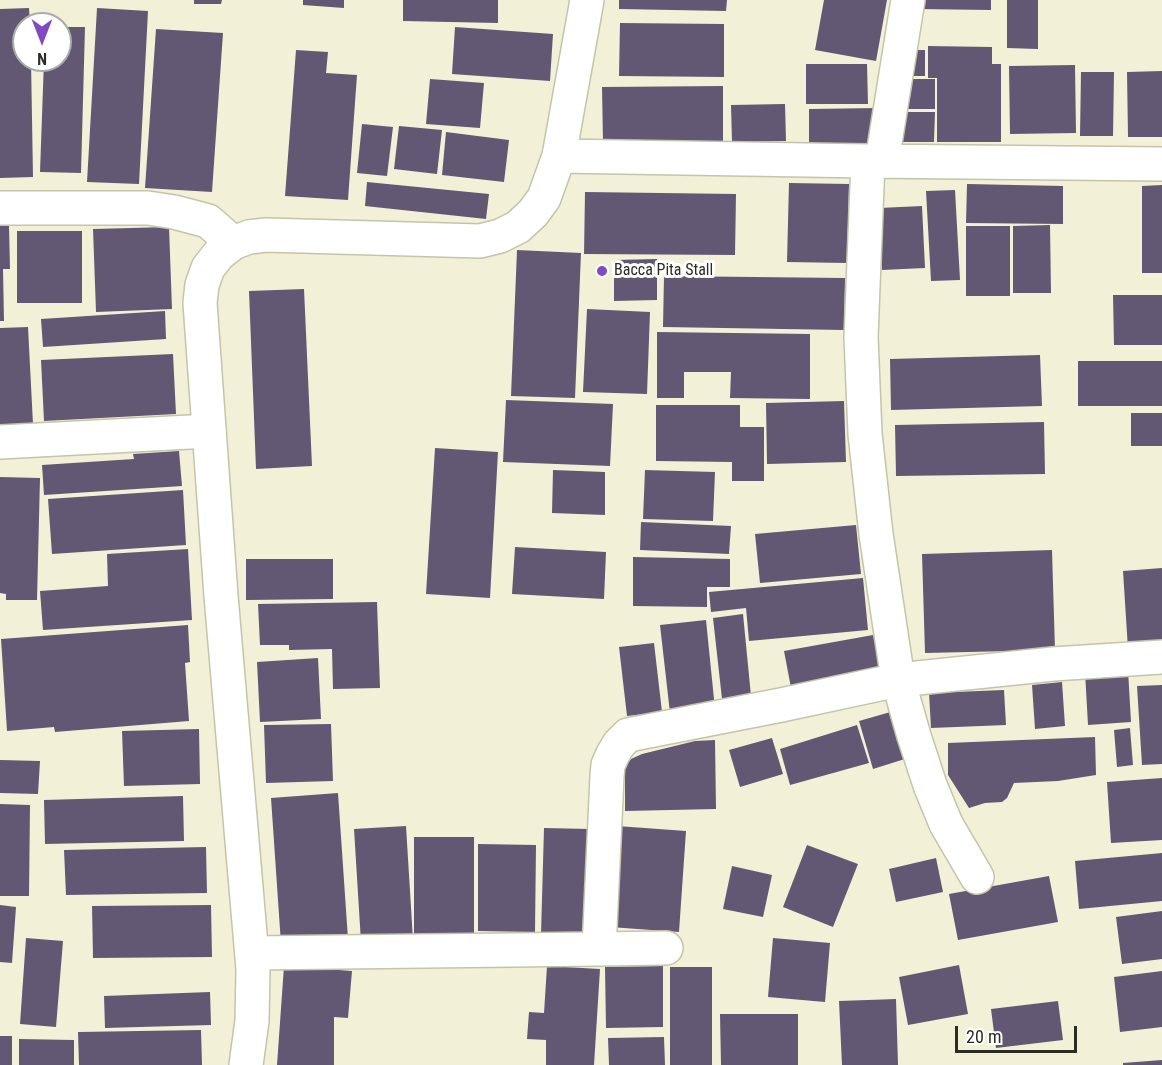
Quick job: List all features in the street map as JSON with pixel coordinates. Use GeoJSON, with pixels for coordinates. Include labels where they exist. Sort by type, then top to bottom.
{"type":"FeatureCollection","features":[{"type":"Feature","properties":{"kind":"street"},"geometry":{"type":"LineString","coordinates":[[246,1065],[252,1021],[253,969],[222,608],[200,303],[202,285],[208,268],[219,254],[233,243],[249,237],[266,235],[480,241],[500,236],[518,227],[533,213],[544,198],[560,156],[586,0]]}},
{"type":"Feature","properties":{"kind":"street"},"geometry":{"type":"LineString","coordinates":[[908,0],[875,161],[861,337],[865,434],[876,534],[898,680],[930,785],[946,824],[977,877]]}},
{"type":"Feature","properties":{"kind":"street"},"geometry":{"type":"LineString","coordinates":[[560,156],[1162,164]]}},
{"type":"Feature","properties":{"kind":"street"},"geometry":{"type":"LineString","coordinates":[[0,208],[148,208],[208,221],[233,243]]}},
{"type":"Feature","properties":{"kind":"street"},"geometry":{"type":"LineString","coordinates":[[0,442],[209,431]]}},
{"type":"Feature","properties":{"kind":"street"},"geometry":{"type":"LineString","coordinates":[[599,949],[608,765],[619,744],[628,735],[898,680],[1053,664],[1162,657]]}},
{"type":"Feature","properties":{"kind":"street"},"geometry":{"type":"LineString","coordinates":[[252,953],[666,948]]}},
{"type":"Feature","properties":{"kind":"building"},"geometry":{"type":"Polygon","coordinates":[[[194,0],[222,0],[221,4],[194,4],[194,0]]]}},
{"type":"Feature","properties":{"kind":"building"},"geometry":{"type":"Polygon","coordinates":[[[303,0],[344,0],[344,8],[303,5],[303,0]]]}},
{"type":"Feature","properties":{"kind":"building"},"geometry":{"type":"Polygon","coordinates":[[[403,0],[498,0],[498,23],[403,21],[403,0]]]}},
{"type":"Feature","properties":{"kind":"building"},"geometry":{"type":"Polygon","coordinates":[[[619,0],[727,0],[726,11],[619,9],[619,0]]]}},
{"type":"Feature","properties":{"kind":"building"},"geometry":{"type":"Polygon","coordinates":[[[824,0],[887,0],[876,61],[815,50],[824,0]]]}},
{"type":"Feature","properties":{"kind":"building"},"geometry":{"type":"Polygon","coordinates":[[[916,0],[991,0],[991,10],[916,9],[916,0]]]}},
{"type":"Feature","properties":{"kind":"building"},"geometry":{"type":"Polygon","coordinates":[[[1007,0],[1038,0],[1038,49],[1007,48],[1007,0]]]}},
{"type":"Feature","properties":{"kind":"building"},"geometry":{"type":"Polygon","coordinates":[[[29,8],[29,12],[12,12],[12,72],[31,72],[33,177],[0,178],[0,9],[29,8]]]}},
{"type":"Feature","properties":{"kind":"building"},"geometry":{"type":"Polygon","coordinates":[[[97,8],[148,11],[139,184],[87,182],[97,8]]]}},
{"type":"Feature","properties":{"kind":"building"},"geometry":{"type":"Polygon","coordinates":[[[620,23],[724,24],[724,77],[619,76],[620,23]]]}},
{"type":"Feature","properties":{"kind":"building"},"geometry":{"type":"Polygon","coordinates":[[[72,27],[85,27],[81,173],[40,172],[44,72],[72,72],[72,27]]]}},
{"type":"Feature","properties":{"kind":"building"},"geometry":{"type":"Polygon","coordinates":[[[455,27],[553,34],[550,81],[452,74],[455,27]]]}},
{"type":"Feature","properties":{"kind":"building"},"geometry":{"type":"Polygon","coordinates":[[[156,29],[223,33],[212,192],[145,188],[156,29]]]}},
{"type":"Feature","properties":{"kind":"building"},"geometry":{"type":"Polygon","coordinates":[[[928,46],[992,47],[992,64],[1001,64],[1001,142],[937,142],[937,78],[928,78],[928,46]]]}},
{"type":"Feature","properties":{"kind":"building"},"geometry":{"type":"Polygon","coordinates":[[[296,50],[328,52],[326,73],[357,75],[348,200],[285,196],[296,50]]]}},
{"type":"Feature","properties":{"kind":"building"},"geometry":{"type":"Polygon","coordinates":[[[902,50],[925,50],[925,76],[902,76],[902,50]]]}},
{"type":"Feature","properties":{"kind":"building"},"geometry":{"type":"Polygon","coordinates":[[[806,64],[867,64],[868,104],[806,104],[806,64]]]}},
{"type":"Feature","properties":{"kind":"building"},"geometry":{"type":"Polygon","coordinates":[[[1075,65],[1076,133],[1010,134],[1009,66],[1075,65]]]}},
{"type":"Feature","properties":{"kind":"building"},"geometry":{"type":"Polygon","coordinates":[[[1162,71],[1162,137],[1128,137],[1127,72],[1162,71]]]}},
{"type":"Feature","properties":{"kind":"building"},"geometry":{"type":"Polygon","coordinates":[[[1081,72],[1114,72],[1113,136],[1080,136],[1081,72]]]}},
{"type":"Feature","properties":{"kind":"building"},"geometry":{"type":"Polygon","coordinates":[[[430,79],[484,83],[480,128],[426,124],[430,79]]]}},
{"type":"Feature","properties":{"kind":"building"},"geometry":{"type":"Polygon","coordinates":[[[902,79],[935,79],[935,109],[902,109],[902,79]]]}},
{"type":"Feature","properties":{"kind":"building"},"geometry":{"type":"Polygon","coordinates":[[[723,86],[723,142],[603,143],[602,87],[723,86]]]}},
{"type":"Feature","properties":{"kind":"building"},"geometry":{"type":"Polygon","coordinates":[[[785,104],[786,141],[732,142],[731,105],[785,104]]]}},
{"type":"Feature","properties":{"kind":"building"},"geometry":{"type":"Polygon","coordinates":[[[879,108],[879,144],[809,145],[809,109],[879,108]]]}},
{"type":"Feature","properties":{"kind":"building"},"geometry":{"type":"Polygon","coordinates":[[[902,112],[935,112],[934,142],[902,142],[902,112]]]}},
{"type":"Feature","properties":{"kind":"building"},"geometry":{"type":"Polygon","coordinates":[[[362,124],[393,127],[387,176],[357,173],[362,124]]]}},
{"type":"Feature","properties":{"kind":"building"},"geometry":{"type":"Polygon","coordinates":[[[399,126],[442,130],[437,174],[394,169],[399,126]]]}},
{"type":"Feature","properties":{"kind":"building"},"geometry":{"type":"Polygon","coordinates":[[[446,132],[509,140],[504,182],[442,175],[446,132]]]}},
{"type":"Feature","properties":{"kind":"building"},"geometry":{"type":"Polygon","coordinates":[[[367,182],[489,194],[486,219],[365,206],[367,182]]]}},
{"type":"Feature","properties":{"kind":"building"},"geometry":{"type":"Polygon","coordinates":[[[789,183],[849,184],[847,263],[787,262],[789,183]]]}},
{"type":"Feature","properties":{"kind":"building"},"geometry":{"type":"Polygon","coordinates":[[[967,184],[1063,186],[1063,224],[966,223],[967,184]]]}},
{"type":"Feature","properties":{"kind":"building"},"geometry":{"type":"Polygon","coordinates":[[[1162,185],[1162,273],[1142,273],[1142,186],[1162,185]]]}},
{"type":"Feature","properties":{"kind":"building"},"geometry":{"type":"Polygon","coordinates":[[[955,190],[960,280],[931,281],[926,191],[955,190]]]}},
{"type":"Feature","properties":{"kind":"building"},"geometry":{"type":"Polygon","coordinates":[[[585,192],[736,194],[735,255],[584,254],[585,192]]]}},
{"type":"Feature","properties":{"kind":"building"},"geometry":{"type":"Polygon","coordinates":[[[922,206],[925,268],[882,270],[879,208],[922,206]]]}},
{"type":"Feature","properties":{"kind":"building"},"geometry":{"type":"Polygon","coordinates":[[[1050,225],[1051,293],[1013,293],[1013,226],[1050,225]]]}},
{"type":"Feature","properties":{"kind":"building"},"geometry":{"type":"Polygon","coordinates":[[[0,226],[9,226],[10,269],[3,269],[4,321],[0,321],[0,226]]]}},
{"type":"Feature","properties":{"kind":"building"},"geometry":{"type":"Polygon","coordinates":[[[966,226],[1010,226],[1010,296],[966,296],[966,226]]]}},
{"type":"Feature","properties":{"kind":"building"},"geometry":{"type":"Polygon","coordinates":[[[169,227],[172,309],[96,312],[93,229],[169,227]]]}},
{"type":"Feature","properties":{"kind":"building"},"geometry":{"type":"Polygon","coordinates":[[[17,231],[82,231],[82,303],[17,303],[17,231]]]}},
{"type":"Feature","properties":{"kind":"building"},"geometry":{"type":"Polygon","coordinates":[[[517,250],[581,253],[575,398],[511,396],[517,250]]]}},
{"type":"Feature","properties":{"kind":"building"},"geometry":{"type":"Polygon","coordinates":[[[657,259],[657,300],[614,301],[614,260],[657,259]]]}},
{"type":"Feature","properties":{"kind":"building"},"geometry":{"type":"Polygon","coordinates":[[[664,276],[845,278],[844,330],[663,327],[664,276]]]}},
{"type":"Feature","properties":{"kind":"building"},"geometry":{"type":"Polygon","coordinates":[[[304,289],[312,466],[256,469],[249,291],[304,289]]]}},
{"type":"Feature","properties":{"kind":"building"},"geometry":{"type":"Polygon","coordinates":[[[1113,295],[1162,295],[1162,345],[1114,345],[1113,295]]]}},
{"type":"Feature","properties":{"kind":"building"},"geometry":{"type":"Polygon","coordinates":[[[587,309],[650,312],[647,394],[583,392],[587,309]]]}},
{"type":"Feature","properties":{"kind":"building"},"geometry":{"type":"Polygon","coordinates":[[[165,311],[166,339],[43,347],[41,319],[165,311]]]}},
{"type":"Feature","properties":{"kind":"building"},"geometry":{"type":"Polygon","coordinates":[[[28,327],[33,424],[0,426],[0,328],[28,327]]]}},
{"type":"Feature","properties":{"kind":"building"},"geometry":{"type":"Polygon","coordinates":[[[657,332],[810,334],[810,399],[730,398],[731,372],[684,372],[684,398],[657,398],[657,332]]]}},
{"type":"Feature","properties":{"kind":"building"},"geometry":{"type":"Polygon","coordinates":[[[173,354],[176,414],[44,421],[41,360],[173,354]]]}},
{"type":"Feature","properties":{"kind":"building"},"geometry":{"type":"Polygon","coordinates":[[[1040,355],[1042,406],[891,410],[890,359],[1040,355]]]}},
{"type":"Feature","properties":{"kind":"building"},"geometry":{"type":"Polygon","coordinates":[[[1078,361],[1162,361],[1162,406],[1078,406],[1078,361]]]}},
{"type":"Feature","properties":{"kind":"building"},"geometry":{"type":"Polygon","coordinates":[[[506,400],[613,404],[610,466],[503,462],[506,400]]]}},
{"type":"Feature","properties":{"kind":"building"},"geometry":{"type":"Polygon","coordinates":[[[844,401],[846,462],[767,464],[766,403],[844,401]]]}},
{"type":"Feature","properties":{"kind":"building"},"geometry":{"type":"Polygon","coordinates":[[[656,405],[740,405],[740,427],[764,427],[764,481],[732,481],[732,462],[656,461],[656,405]]]}},
{"type":"Feature","properties":{"kind":"building"},"geometry":{"type":"Polygon","coordinates":[[[1131,413],[1162,413],[1162,446],[1131,446],[1131,413]]]}},
{"type":"Feature","properties":{"kind":"building"},"geometry":{"type":"Polygon","coordinates":[[[1044,422],[1045,474],[896,476],[895,425],[1044,422]]]}},
{"type":"Feature","properties":{"kind":"building"},"geometry":{"type":"Polygon","coordinates":[[[435,448],[498,452],[490,598],[426,594],[435,448]]]}},
{"type":"Feature","properties":{"kind":"building"},"geometry":{"type":"Polygon","coordinates":[[[179,451],[182,486],[44,495],[42,465],[134,459],[133,454],[179,451]]]}},
{"type":"Feature","properties":{"kind":"building"},"geometry":{"type":"Polygon","coordinates":[[[553,470],[605,472],[605,515],[552,513],[553,470]]]}},
{"type":"Feature","properties":{"kind":"building"},"geometry":{"type":"Polygon","coordinates":[[[645,470],[715,472],[713,521],[643,519],[645,470]]]}},
{"type":"Feature","properties":{"kind":"building"},"geometry":{"type":"Polygon","coordinates":[[[0,477],[40,478],[37,600],[6,600],[6,594],[0,593],[0,477]]]}},
{"type":"Feature","properties":{"kind":"building"},"geometry":{"type":"Polygon","coordinates":[[[183,490],[186,545],[52,554],[48,499],[183,490]]]}},
{"type":"Feature","properties":{"kind":"building"},"geometry":{"type":"Polygon","coordinates":[[[641,522],[731,526],[729,554],[640,550],[641,522]]]}},
{"type":"Feature","properties":{"kind":"building"},"geometry":{"type":"Polygon","coordinates":[[[856,525],[861,574],[760,583],[755,534],[856,525]]]}},
{"type":"Feature","properties":{"kind":"building"},"geometry":{"type":"Polygon","coordinates":[[[515,547],[606,552],[604,599],[512,594],[515,547]]]}},
{"type":"Feature","properties":{"kind":"building"},"geometry":{"type":"Polygon","coordinates":[[[188,549],[192,620],[43,630],[40,591],[108,586],[107,554],[188,549]]]}},
{"type":"Feature","properties":{"kind":"building"},"geometry":{"type":"Polygon","coordinates":[[[1052,550],[1055,650],[925,653],[922,554],[1052,550]]]}},
{"type":"Feature","properties":{"kind":"building"},"geometry":{"type":"Polygon","coordinates":[[[633,557],[730,559],[730,587],[707,587],[707,607],[633,606],[633,557]]]}},
{"type":"Feature","properties":{"kind":"building"},"geometry":{"type":"Polygon","coordinates":[[[246,559],[333,559],[333,599],[246,600],[246,559]]]}},
{"type":"Feature","properties":{"kind":"building"},"geometry":{"type":"Polygon","coordinates":[[[1162,568],[1162,646],[1128,649],[1123,571],[1162,568]]]}},
{"type":"Feature","properties":{"kind":"building"},"geometry":{"type":"Polygon","coordinates":[[[863,578],[868,630],[749,641],[746,608],[711,612],[709,592],[863,578]]]}},
{"type":"Feature","properties":{"kind":"building"},"geometry":{"type":"Polygon","coordinates":[[[377,602],[380,688],[333,689],[332,649],[289,650],[289,645],[260,645],[258,604],[377,602]]]}},
{"type":"Feature","properties":{"kind":"building"},"geometry":{"type":"Polygon","coordinates":[[[743,614],[751,696],[722,699],[713,618],[743,614]]]}},
{"type":"Feature","properties":{"kind":"building"},"geometry":{"type":"Polygon","coordinates":[[[706,620],[715,709],[670,713],[660,625],[706,620]]]}},
{"type":"Feature","properties":{"kind":"building"},"geometry":{"type":"Polygon","coordinates":[[[188,625],[190,662],[185,663],[189,721],[55,732],[54,727],[7,731],[1,639],[188,625]]]}},
{"type":"Feature","properties":{"kind":"building"},"geometry":{"type":"Polygon","coordinates":[[[873,635],[882,675],[792,693],[784,651],[873,635]]]}},
{"type":"Feature","properties":{"kind":"building"},"geometry":{"type":"Polygon","coordinates":[[[654,643],[662,712],[627,716],[619,647],[654,643]]]}},
{"type":"Feature","properties":{"kind":"building"},"geometry":{"type":"Polygon","coordinates":[[[318,658],[321,719],[260,722],[257,662],[318,658]]]}},
{"type":"Feature","properties":{"kind":"building"},"geometry":{"type":"Polygon","coordinates":[[[1128,670],[1131,722],[1088,725],[1085,672],[1128,670]]]}},
{"type":"Feature","properties":{"kind":"building"},"geometry":{"type":"Polygon","coordinates":[[[1062,682],[1065,726],[1035,729],[1032,685],[1062,682]]]}},
{"type":"Feature","properties":{"kind":"building"},"geometry":{"type":"Polygon","coordinates":[[[1162,685],[1162,764],[1142,765],[1137,686],[1162,685]]]}},
{"type":"Feature","properties":{"kind":"building"},"geometry":{"type":"Polygon","coordinates":[[[1004,690],[1006,725],[931,728],[929,693],[1004,690]]]}},
{"type":"Feature","properties":{"kind":"building"},"geometry":{"type":"Polygon","coordinates":[[[894,711],[908,758],[873,769],[859,721],[894,711]]]}},
{"type":"Feature","properties":{"kind":"building"},"geometry":{"type":"Polygon","coordinates":[[[331,724],[333,781],[266,783],[264,725],[331,724]]]}},
{"type":"Feature","properties":{"kind":"building"},"geometry":{"type":"Polygon","coordinates":[[[857,725],[869,763],[790,785],[780,749],[857,725]]]}},
{"type":"Feature","properties":{"kind":"building"},"geometry":{"type":"Polygon","coordinates":[[[1130,728],[1133,765],[1117,767],[1114,730],[1130,728]]]}},
{"type":"Feature","properties":{"kind":"building"},"geometry":{"type":"Polygon","coordinates":[[[199,729],[200,784],[124,786],[122,731],[199,729]]]}},
{"type":"Feature","properties":{"kind":"building"},"geometry":{"type":"Polygon","coordinates":[[[1095,737],[1096,775],[1058,781],[1014,783],[1007,798],[1002,802],[985,803],[969,808],[948,775],[948,743],[1095,737]]]}},
{"type":"Feature","properties":{"kind":"building"},"geometry":{"type":"Polygon","coordinates":[[[772,738],[783,774],[740,787],[729,750],[772,738]]]}},
{"type":"Feature","properties":{"kind":"building"},"geometry":{"type":"Polygon","coordinates":[[[715,740],[716,809],[625,811],[625,766],[631,759],[642,754],[695,741],[715,740]]]}},
{"type":"Feature","properties":{"kind":"building"},"geometry":{"type":"Polygon","coordinates":[[[0,760],[40,761],[38,794],[0,793],[0,760]]]}},
{"type":"Feature","properties":{"kind":"building"},"geometry":{"type":"Polygon","coordinates":[[[1162,778],[1162,840],[1111,843],[1107,782],[1162,778]]]}},
{"type":"Feature","properties":{"kind":"building"},"geometry":{"type":"Polygon","coordinates":[[[338,793],[348,939],[281,944],[271,798],[338,793]]]}},
{"type":"Feature","properties":{"kind":"building"},"geometry":{"type":"Polygon","coordinates":[[[183,796],[184,841],[45,844],[44,800],[183,796]]]}},
{"type":"Feature","properties":{"kind":"building"},"geometry":{"type":"Polygon","coordinates":[[[0,804],[30,805],[29,896],[0,896],[0,804]]]}},
{"type":"Feature","properties":{"kind":"building"},"geometry":{"type":"Polygon","coordinates":[[[406,826],[413,940],[361,942],[354,829],[406,826]]]}},
{"type":"Feature","properties":{"kind":"building"},"geometry":{"type":"Polygon","coordinates":[[[617,826],[686,831],[679,932],[610,927],[617,826]]]}},
{"type":"Feature","properties":{"kind":"building"},"geometry":{"type":"Polygon","coordinates":[[[544,828],[590,829],[587,936],[541,934],[544,828]]]}},
{"type":"Feature","properties":{"kind":"building"},"geometry":{"type":"Polygon","coordinates":[[[414,837],[474,837],[474,939],[414,939],[414,837]]]}},
{"type":"Feature","properties":{"kind":"building"},"geometry":{"type":"Polygon","coordinates":[[[478,844],[536,845],[535,932],[478,931],[478,844]]]}},
{"type":"Feature","properties":{"kind":"building"},"geometry":{"type":"Polygon","coordinates":[[[807,845],[858,864],[833,927],[783,907],[807,845]]]}},
{"type":"Feature","properties":{"kind":"building"},"geometry":{"type":"Polygon","coordinates":[[[206,847],[207,893],[66,895],[64,850],[206,847]]]}},
{"type":"Feature","properties":{"kind":"building"},"geometry":{"type":"Polygon","coordinates":[[[1162,853],[1162,901],[1079,909],[1075,861],[1162,853]]]}},
{"type":"Feature","properties":{"kind":"building"},"geometry":{"type":"Polygon","coordinates":[[[936,858],[943,892],[896,902],[889,869],[936,858]]]}},
{"type":"Feature","properties":{"kind":"building"},"geometry":{"type":"Polygon","coordinates":[[[732,866],[772,875],[763,917],[723,909],[732,866]]]}},
{"type":"Feature","properties":{"kind":"building"},"geometry":{"type":"Polygon","coordinates":[[[1049,876],[1058,922],[958,940],[949,894],[1049,876]]]}},
{"type":"Feature","properties":{"kind":"building"},"geometry":{"type":"Polygon","coordinates":[[[0,905],[16,907],[12,963],[0,962],[0,905]]]}},
{"type":"Feature","properties":{"kind":"building"},"geometry":{"type":"Polygon","coordinates":[[[211,905],[212,957],[93,958],[92,906],[211,905]]]}},
{"type":"Feature","properties":{"kind":"building"},"geometry":{"type":"Polygon","coordinates":[[[1162,911],[1162,959],[1122,964],[1116,917],[1162,911]]]}},
{"type":"Feature","properties":{"kind":"building"},"geometry":{"type":"Polygon","coordinates":[[[26,938],[63,941],[56,1027],[20,1024],[26,938]]]}},
{"type":"Feature","properties":{"kind":"building"},"geometry":{"type":"Polygon","coordinates":[[[773,938],[830,943],[825,1002],[768,997],[773,938]]]}},
{"type":"Feature","properties":{"kind":"building"},"geometry":{"type":"Polygon","coordinates":[[[959,965],[968,1014],[908,1025],[899,977],[959,965]]]}},
{"type":"Feature","properties":{"kind":"building"},"geometry":{"type":"Polygon","coordinates":[[[284,966],[352,971],[348,1018],[334,1017],[334,1065],[277,1065],[284,966]]]}},
{"type":"Feature","properties":{"kind":"building"},"geometry":{"type":"Polygon","coordinates":[[[547,966],[600,969],[594,1065],[546,1065],[546,1040],[527,1039],[529,1012],[544,1013],[547,966]]]}},
{"type":"Feature","properties":{"kind":"building"},"geometry":{"type":"Polygon","coordinates":[[[663,966],[663,1027],[606,1028],[605,967],[663,966]]]}},
{"type":"Feature","properties":{"kind":"building"},"geometry":{"type":"Polygon","coordinates":[[[670,967],[712,967],[712,1065],[670,1065],[670,967]]]}},
{"type":"Feature","properties":{"kind":"building"},"geometry":{"type":"Polygon","coordinates":[[[1162,971],[1162,1027],[1120,1032],[1114,977],[1162,971]]]}},
{"type":"Feature","properties":{"kind":"building"},"geometry":{"type":"Polygon","coordinates":[[[210,992],[211,1025],[105,1028],[104,996],[210,992]]]}},
{"type":"Feature","properties":{"kind":"building"},"geometry":{"type":"Polygon","coordinates":[[[896,999],[898,1065],[842,1065],[839,1001],[896,999]]]}},
{"type":"Feature","properties":{"kind":"building"},"geometry":{"type":"Polygon","coordinates":[[[1058,1001],[1063,1040],[996,1048],[991,1009],[1058,1001]]]}},
{"type":"Feature","properties":{"kind":"building"},"geometry":{"type":"Polygon","coordinates":[[[720,1014],[798,1014],[798,1065],[721,1065],[720,1014]]]}},
{"type":"Feature","properties":{"kind":"building"},"geometry":{"type":"Polygon","coordinates":[[[201,1030],[202,1065],[79,1065],[78,1032],[201,1030]]]}},
{"type":"Feature","properties":{"kind":"building"},"geometry":{"type":"Polygon","coordinates":[[[0,1036],[12,1036],[12,1065],[0,1065],[0,1036]]]}},
{"type":"Feature","properties":{"kind":"building"},"geometry":{"type":"Polygon","coordinates":[[[664,1037],[665,1065],[609,1065],[608,1038],[664,1037]]]}},
{"type":"Feature","properties":{"kind":"building"},"geometry":{"type":"Polygon","coordinates":[[[19,1039],[74,1040],[74,1065],[19,1065],[19,1039]]]}},
{"type":"Feature","properties":{"kind":"building"},"geometry":{"type":"Polygon","coordinates":[[[1162,1060],[1162,1065],[1123,1065],[1123,1063],[1162,1060]]]}},
{"type":"Feature","properties":{"kind":"place","name":"Bacca Pita Stall"},"geometry":{"type":"Point","coordinates":[602,271]}}]}
